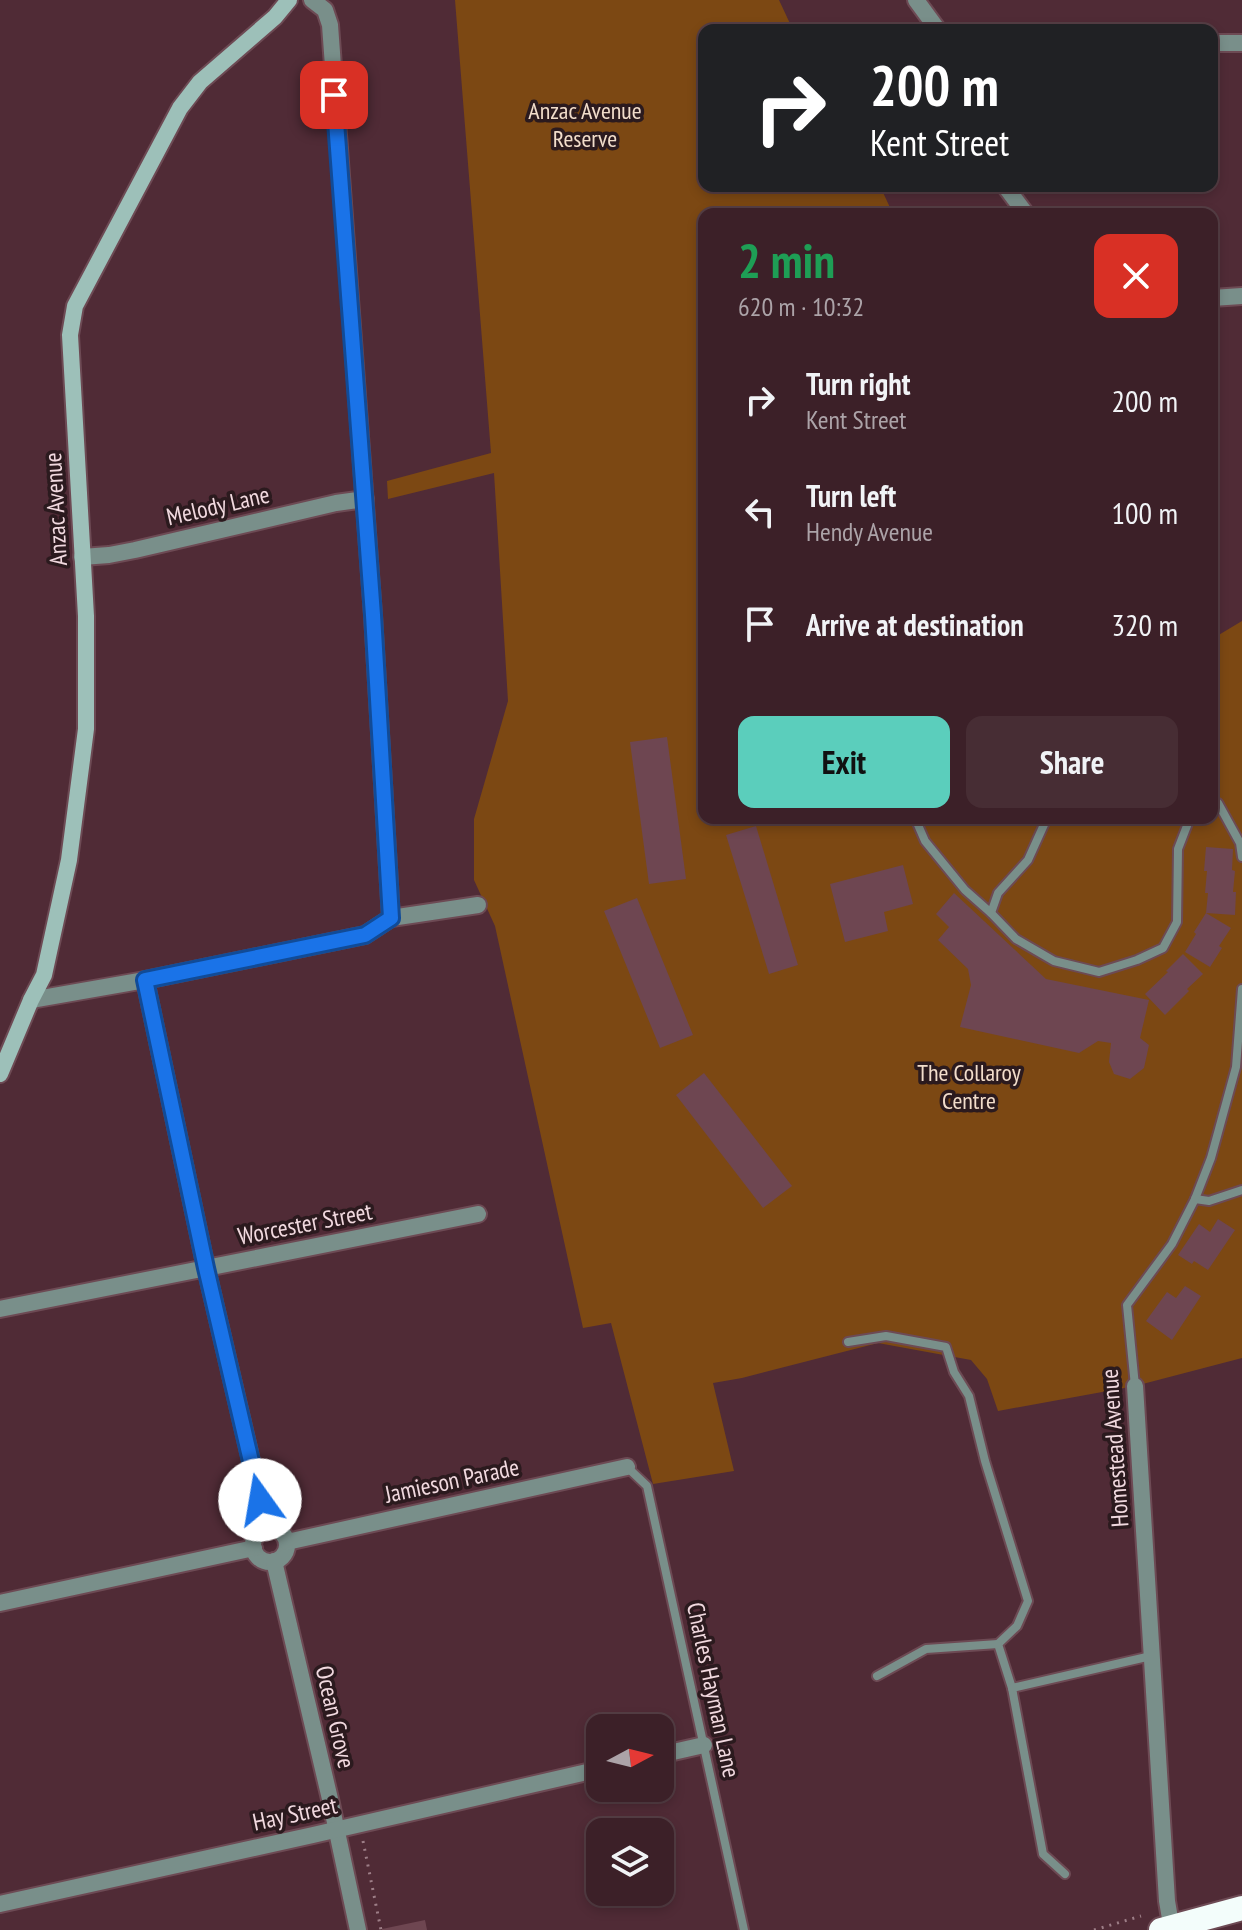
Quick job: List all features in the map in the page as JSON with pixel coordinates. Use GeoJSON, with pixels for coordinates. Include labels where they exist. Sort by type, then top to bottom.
{"type":"FeatureCollection","features":[{"type":"Feature","properties":{"kind":"highway"},"geometry":{"type":"LineString","coordinates":[[1161,1926],[1242,1908]]}},
{"type":"Feature","properties":{"kind":"street","name":"Anzac Avenue"},"geometry":{"type":"LineString","coordinates":[[0,1074],[44,975],[69,860],[86,729],[86,616],[70,335],[75,306],[180,108],[200,82],[275,17],[289,0]]}},
{"type":"Feature","properties":{"kind":"street"},"geometry":{"type":"LineString","coordinates":[[312,0],[325,10],[330,25],[365,499],[391,918]]}},
{"type":"Feature","properties":{"kind":"street"},"geometry":{"type":"LineString","coordinates":[[916,0],[934,24]]}},
{"type":"Feature","properties":{"kind":"street"},"geometry":{"type":"LineString","coordinates":[[1218,43],[1242,43]]}},
{"type":"Feature","properties":{"kind":"street"},"geometry":{"type":"LineString","coordinates":[[1218,298],[1242,296]]}},
{"type":"Feature","properties":{"kind":"street","name":"Melody Lane"},"geometry":{"type":"LineString","coordinates":[[82,557],[135,550],[365,499]]}},
{"type":"Feature","properties":{"kind":"street"},"geometry":{"type":"LineString","coordinates":[[31,1000],[365,935],[391,918],[478,905]]}},
{"type":"Feature","properties":{"kind":"street"},"geometry":{"type":"LineString","coordinates":[[145,980],[206,1268],[267,1529]]}},
{"type":"Feature","properties":{"kind":"street","name":"Worcester Street"},"geometry":{"type":"LineString","coordinates":[[0,1309],[478,1214]]}},
{"type":"Feature","properties":{"kind":"street","name":"Homestead Avenue"},"geometry":{"type":"LineString","coordinates":[[1135,1386],[1167,1901],[1161,1926]]}},
{"type":"Feature","properties":{"kind":"street","name":"Jamieson Parade"},"geometry":{"type":"LineString","coordinates":[[287,1542],[627,1467]]}},
{"type":"Feature","properties":{"kind":"street"},"geometry":{"type":"LineString","coordinates":[[267,1529],[280,1531],[287,1542],[284,1554],[274,1561],[261,1559],[254,1548],[256,1536],[267,1529]]}},
{"type":"Feature","properties":{"kind":"street"},"geometry":{"type":"LineString","coordinates":[[0,1603],[254,1548]]}},
{"type":"Feature","properties":{"kind":"street","name":"Ocean Grove"},"geometry":{"type":"LineString","coordinates":[[274,1561],[358,1930]]}},
{"type":"Feature","properties":{"kind":"street"},"geometry":{"type":"LineString","coordinates":[[674,1752],[704,1745]]}},
{"type":"Feature","properties":{"kind":"street","name":"Hay Street"},"geometry":{"type":"LineString","coordinates":[[0,1904],[586,1772]]}},
{"type":"Feature","properties":{"kind":"lane"},"geometry":{"type":"LineString","coordinates":[[1218,803],[1240,843],[1242,857]]}},
{"type":"Feature","properties":{"kind":"lane"},"geometry":{"type":"LineString","coordinates":[[918,824],[925,841],[965,890],[1016,939],[1054,961],[1099,972],[1163,948],[1177,922],[1178,849],[1188,824]]}},
{"type":"Feature","properties":{"kind":"lane"},"geometry":{"type":"LineString","coordinates":[[991,913],[998,893],[1028,860],[1044,824]]}},
{"type":"Feature","properties":{"kind":"lane","name":"Homestead Avenue"},"geometry":{"type":"LineString","coordinates":[[1135,1386],[1127,1305],[1172,1244],[1211,1158],[1236,1067],[1242,989]]}},
{"type":"Feature","properties":{"kind":"lane"},"geometry":{"type":"LineString","coordinates":[[1195,1199],[1209,1201],[1242,1190]]}},
{"type":"Feature","properties":{"kind":"lane"},"geometry":{"type":"LineString","coordinates":[[848,1342],[886,1336],[946,1347],[954,1372],[969,1396],[985,1461],[1028,1601],[1017,1626],[998,1644],[926,1649],[877,1676]]}},
{"type":"Feature","properties":{"kind":"lane","name":"Charles Hayman Lane"},"geometry":{"type":"LineString","coordinates":[[627,1467],[647,1486],[744,1930]]}},
{"type":"Feature","properties":{"kind":"lane"},"geometry":{"type":"LineString","coordinates":[[998,1644],[1012,1688],[1043,1854],[1065,1874]]}},
{"type":"Feature","properties":{"kind":"lane"},"geometry":{"type":"LineString","coordinates":[[1012,1688],[1152,1656]]}},
{"type":"Feature","properties":{"kind":"path"},"geometry":{"type":"LineString","coordinates":[[363,1841],[381,1930]]}},
{"type":"Feature","properties":{"kind":"path"},"geometry":{"type":"LineString","coordinates":[[1094,1930],[1161,1926]]}},
{"type":"Feature","properties":{"kind":"green space","name":"The Collaroy Centre"},"geometry":{"type":"Polygon","coordinates":[[[455,0],[779,0],[790,24],[698,24],[698,192],[883,192],[890,208],[698,208],[698,824],[1218,824],[1218,635],[1242,621],[1242,1358],[1135,1386],[998,1411],[987,1379],[971,1360],[878,1343],[713,1383],[734,1471],[653,1484],[611,1323],[583,1328],[495,926],[474,880],[474,819],[508,701],[494,473],[388,499],[387,481],[491,453],[455,0]]]}},
{"type":"Feature","properties":{"kind":"building"},"geometry":{"type":"Polygon","coordinates":[[[667,737],[686,879],[649,884],[630,742],[667,737]]]}},
{"type":"Feature","properties":{"kind":"building"},"geometry":{"type":"Polygon","coordinates":[[[756,826],[798,965],[769,974],[726,835],[756,826]]]}},
{"type":"Feature","properties":{"kind":"building"},"geometry":{"type":"Polygon","coordinates":[[[1206,847],[1233,849],[1235,915],[1206,913],[1206,847]]]}},
{"type":"Feature","properties":{"kind":"building"},"geometry":{"type":"Polygon","coordinates":[[[903,865],[913,904],[884,912],[888,931],[845,942],[830,884],[903,865]]]}},
{"type":"Feature","properties":{"kind":"building"},"geometry":{"type":"Polygon","coordinates":[[[954,893],[1046,979],[1149,1000],[1140,1038],[1149,1045],[1144,1068],[1130,1079],[1114,1074],[1109,1062],[1111,1043],[1098,1041],[1079,1053],[960,1027],[971,985],[968,969],[938,940],[949,927],[936,914],[954,893]]]}},
{"type":"Feature","properties":{"kind":"building"},"geometry":{"type":"Polygon","coordinates":[[[637,898],[693,1035],[660,1048],[604,911],[637,898]]]}},
{"type":"Feature","properties":{"kind":"building"},"geometry":{"type":"Polygon","coordinates":[[[1206,913],[1231,928],[1210,967],[1185,952],[1206,913]]]}},
{"type":"Feature","properties":{"kind":"building"},"geometry":{"type":"Polygon","coordinates":[[[1183,954],[1203,974],[1165,1015],[1145,994],[1183,954]]]}},
{"type":"Feature","properties":{"kind":"building"},"geometry":{"type":"Polygon","coordinates":[[[704,1073],[792,1186],[763,1208],[676,1095],[704,1073]]]}},
{"type":"Feature","properties":{"kind":"building"},"geometry":{"type":"Polygon","coordinates":[[[1218,1219],[1235,1230],[1208,1270],[1178,1255],[1199,1224],[1210,1232],[1218,1219]]]}},
{"type":"Feature","properties":{"kind":"building"},"geometry":{"type":"Polygon","coordinates":[[[1185,1286],[1201,1296],[1172,1340],[1146,1321],[1167,1292],[1176,1298],[1185,1286]]]}},
{"type":"Feature","properties":{"kind":"building"},"geometry":{"type":"Polygon","coordinates":[[[425,1920],[427,1930],[382,1930],[382,1929],[425,1920]]]}},
{"type":"Feature","properties":{"kind":"route"},"geometry":{"type":"LineString","coordinates":[[260,1500],[206,1268],[145,980],[365,935],[391,918],[373,615],[334,95]]}},
{"type":"Feature","properties":{"kind":"park label","name":"Anzac Avenue Reserve"},"geometry":{"type":"Point","coordinates":[585,125]}}]}
